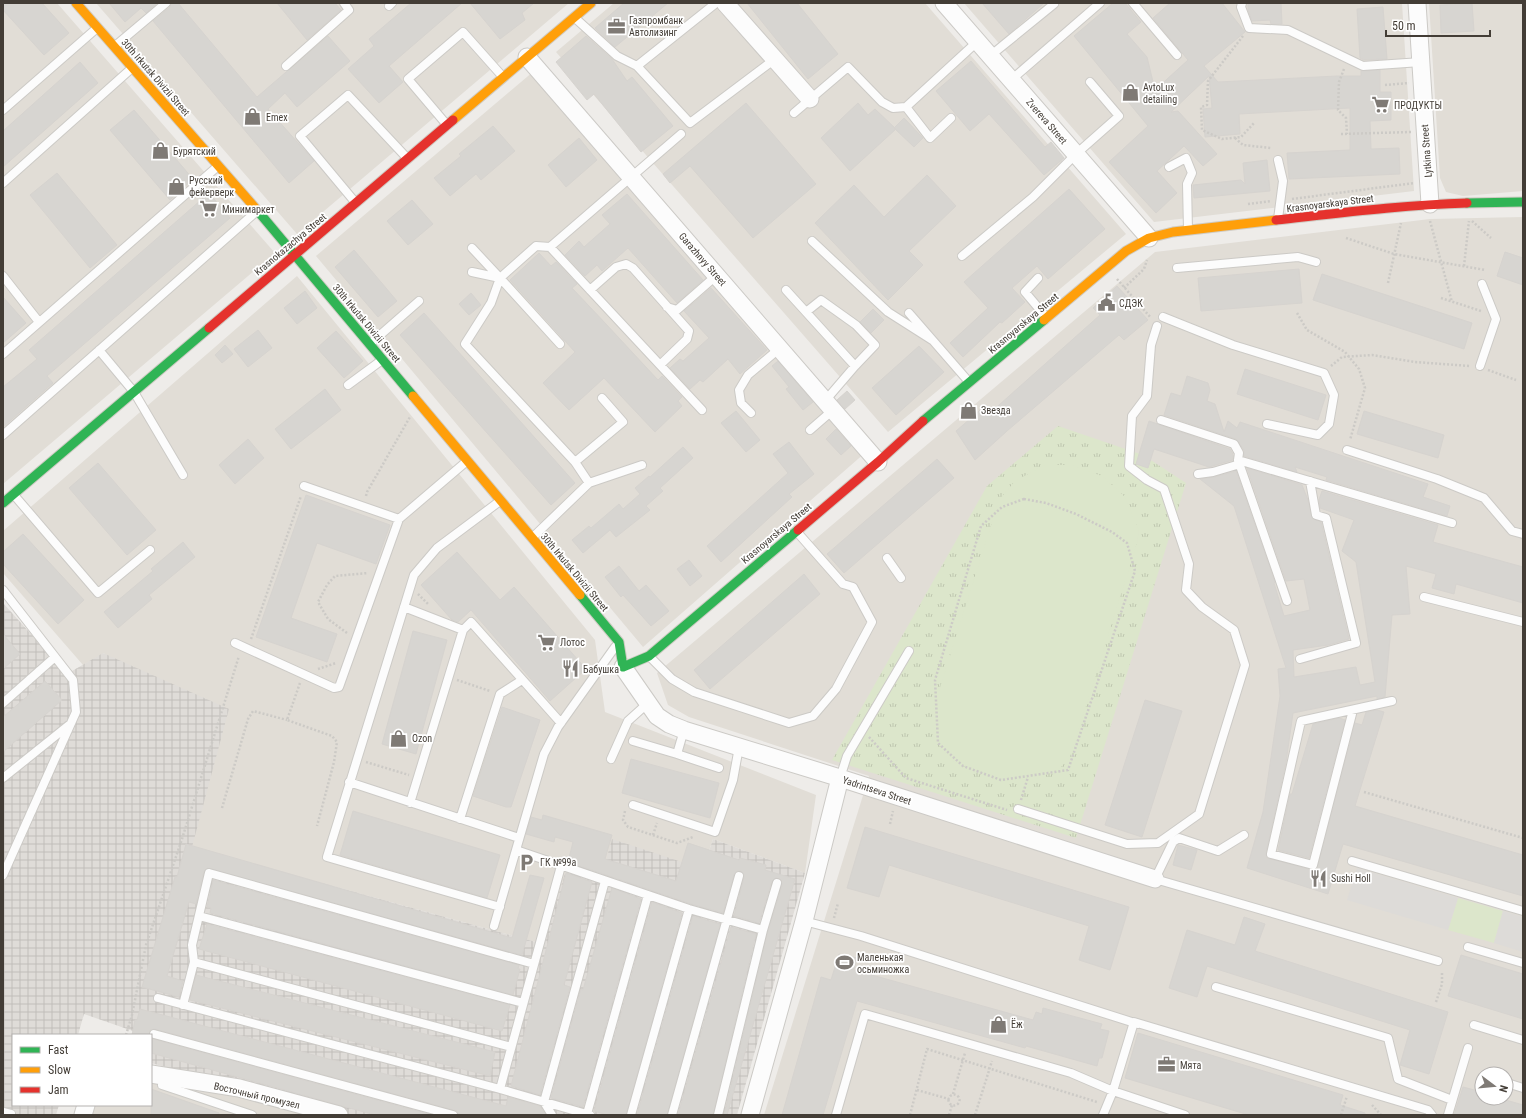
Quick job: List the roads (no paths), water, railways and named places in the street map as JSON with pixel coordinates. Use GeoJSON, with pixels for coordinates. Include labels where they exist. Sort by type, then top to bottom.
{"type":"FeatureCollection","features":[{"type":"Feature","properties":{"kind":"street","name":"30th Irkutsk Divizii Street"},"geometry":{"type":"LineString","coordinates":[[77,3],[295,254],[619,642]]}},
{"type":"Feature","properties":{"kind":"street","name":"Krasnokazachya Street"},"geometry":{"type":"LineString","coordinates":[[3,503],[591,3]]}},
{"type":"Feature","properties":{"kind":"street"},"geometry":{"type":"LineString","coordinates":[[725,3],[810,99]]}},
{"type":"Feature","properties":{"kind":"street","name":"Zvereva Street"},"geometry":{"type":"LineString","coordinates":[[944,3],[1076,154],[1149,246]]}},
{"type":"Feature","properties":{"kind":"street","name":"Lytkina Street"},"geometry":{"type":"LineString","coordinates":[[1417,3],[1430,204]]}},
{"type":"Feature","properties":{"kind":"street","name":"Garazhnyy Street"},"geometry":{"type":"LineString","coordinates":[[527,57],[878,462]]}},
{"type":"Feature","properties":{"kind":"street","name":"Krasnoyarskaya Street"},"geometry":{"type":"LineString","coordinates":[[623,667],[648,656],[878,462],[921,423],[1126,251],[1149,246],[1188,230],[1430,204],[1523,202]]}},
{"type":"Feature","properties":{"kind":"street"},"geometry":{"type":"LineString","coordinates":[[619,642],[623,667]]}},
{"type":"Feature","properties":{"kind":"street","name":"Yadrintseva Street"},"geometry":{"type":"LineString","coordinates":[[623,667],[657,716],[669,724],[1154,880]]}},
{"type":"Feature","properties":{"kind":"street"},"geometry":{"type":"LineString","coordinates":[[750,1115],[804,921],[840,778]]}},
{"type":"Feature","properties":{"kind":"street","name":"Восточный промузел"},"geometry":{"type":"LineString","coordinates":[[160,1081],[239,1088],[337,1115]]}},
{"type":"Feature","properties":{"kind":"lane"},"geometry":{"type":"LineString","coordinates":[[114,47],[166,3]]}},
{"type":"Feature","properties":{"kind":"lane"},"geometry":{"type":"LineString","coordinates":[[286,66],[349,10],[344,3]]}},
{"type":"Feature","properties":{"kind":"lane"},"geometry":{"type":"LineString","coordinates":[[637,66],[716,3]]}},
{"type":"Feature","properties":{"kind":"lane"},"geometry":{"type":"LineString","coordinates":[[1011,80],[1100,3]]}},
{"type":"Feature","properties":{"kind":"lane"},"geometry":{"type":"LineString","coordinates":[[1133,3],[1177,55]]}},
{"type":"Feature","properties":{"kind":"lane"},"geometry":{"type":"LineString","coordinates":[[1242,3],[1241,7],[1249,28],[1288,30],[1363,66],[1421,62]]}},
{"type":"Feature","properties":{"kind":"lane"},"geometry":{"type":"LineString","coordinates":[[990,56],[1054,4]]}},
{"type":"Feature","properties":{"kind":"lane"},"geometry":{"type":"LineString","coordinates":[[574,17],[617,56],[637,66],[690,123],[775,59]]}},
{"type":"Feature","properties":{"kind":"lane"},"geometry":{"type":"LineString","coordinates":[[3,110],[98,28]]}},
{"type":"Feature","properties":{"kind":"lane"},"geometry":{"type":"LineString","coordinates":[[447,125],[408,79],[456,37],[463,32],[503,77]]}},
{"type":"Feature","properties":{"kind":"lane"},"geometry":{"type":"LineString","coordinates":[[794,113],[848,67],[882,102],[893,108],[906,107],[978,41]]}},
{"type":"Feature","properties":{"kind":"lane"},"geometry":{"type":"LineString","coordinates":[[3,183],[133,68]]}},
{"type":"Feature","properties":{"kind":"lane"},"geometry":{"type":"LineString","coordinates":[[962,256],[1033,197],[1076,154],[1119,116],[1090,82]]}},
{"type":"Feature","properties":{"kind":"lane"},"geometry":{"type":"LineString","coordinates":[[356,203],[300,136],[348,95],[408,159]]}},
{"type":"Feature","properties":{"kind":"lane"},"geometry":{"type":"LineString","coordinates":[[906,107],[930,138],[951,118]]}},
{"type":"Feature","properties":{"kind":"lane"},"geometry":{"type":"LineString","coordinates":[[589,483],[575,462],[465,344],[491,303],[500,278],[536,246],[550,246],[681,134]]}},
{"type":"Feature","properties":{"kind":"lane"},"geometry":{"type":"LineString","coordinates":[[1169,167],[1186,158],[1192,174],[1187,184],[1188,230]]}},
{"type":"Feature","properties":{"kind":"lane"},"geometry":{"type":"LineString","coordinates":[[1278,160],[1283,181],[1278,220]]}},
{"type":"Feature","properties":{"kind":"lane"},"geometry":{"type":"LineString","coordinates":[[3,354],[218,166]]}},
{"type":"Feature","properties":{"kind":"lane"},"geometry":{"type":"LineString","coordinates":[[3,435],[257,211]]}},
{"type":"Feature","properties":{"kind":"lane"},"geometry":{"type":"LineString","coordinates":[[812,241],[888,312],[932,340]]}},
{"type":"Feature","properties":{"kind":"lane"},"geometry":{"type":"LineString","coordinates":[[550,246],[702,410]]}},
{"type":"Feature","properties":{"kind":"lane"},"geometry":{"type":"LineString","coordinates":[[472,248],[560,344]]}},
{"type":"Feature","properties":{"kind":"lane"},"geometry":{"type":"LineString","coordinates":[[1177,268],[1298,257],[1316,262]]}},
{"type":"Feature","properties":{"kind":"lane"},"geometry":{"type":"LineString","coordinates":[[590,290],[616,267],[626,264],[633,268],[689,331],[687,339],[660,365]]}},
{"type":"Feature","properties":{"kind":"lane"},"geometry":{"type":"LineString","coordinates":[[472,272],[500,278]]}},
{"type":"Feature","properties":{"kind":"lane"},"geometry":{"type":"LineString","coordinates":[[667,306],[677,310],[717,275]]}},
{"type":"Feature","properties":{"kind":"lane"},"geometry":{"type":"LineString","coordinates":[[3,276],[39,322]]}},
{"type":"Feature","properties":{"kind":"lane"},"geometry":{"type":"LineString","coordinates":[[1038,278],[1025,292],[1046,318]]}},
{"type":"Feature","properties":{"kind":"lane"},"geometry":{"type":"LineString","coordinates":[[1480,366],[1496,319],[1482,284]]}},
{"type":"Feature","properties":{"kind":"lane"},"geometry":{"type":"LineString","coordinates":[[786,290],[855,366]]}},
{"type":"Feature","properties":{"kind":"lane"},"geometry":{"type":"LineString","coordinates":[[806,312],[821,300],[856,325],[875,345],[855,366],[829,406],[810,430]]}},
{"type":"Feature","properties":{"kind":"lane"},"geometry":{"type":"LineString","coordinates":[[370,344],[419,301]]}},
{"type":"Feature","properties":{"kind":"lane"},"geometry":{"type":"LineString","coordinates":[[909,313],[970,382]]}},
{"type":"Feature","properties":{"kind":"lane"},"geometry":{"type":"LineString","coordinates":[[1163,317],[1232,345],[1324,373],[1334,395],[1329,424],[1318,435],[1267,424]]}},
{"type":"Feature","properties":{"kind":"lane"},"geometry":{"type":"LineString","coordinates":[[1018,809],[1127,844],[1158,844],[1199,814],[1245,665],[1234,630],[1202,607],[1186,590],[1189,564],[1164,489],[1147,480],[1129,466],[1132,416],[1147,396],[1151,345],[1156,328]]}},
{"type":"Feature","properties":{"kind":"lane"},"geometry":{"type":"LineString","coordinates":[[751,413],[741,403],[739,390],[748,375],[780,348]]}},
{"type":"Feature","properties":{"kind":"lane"},"geometry":{"type":"LineString","coordinates":[[99,350],[134,392],[183,475]]}},
{"type":"Feature","properties":{"kind":"lane"},"geometry":{"type":"LineString","coordinates":[[348,385],[383,359]]}},
{"type":"Feature","properties":{"kind":"lane"},"geometry":{"type":"LineString","coordinates":[[575,462],[623,422],[602,398]]}},
{"type":"Feature","properties":{"kind":"lane"},"geometry":{"type":"LineString","coordinates":[[1161,420],[1234,444],[1239,453],[1239,462],[1287,601]]}},
{"type":"Feature","properties":{"kind":"lane"},"geometry":{"type":"LineString","coordinates":[[1347,450],[1437,479],[1484,498],[1512,531],[1523,534]]}},
{"type":"Feature","properties":{"kind":"lane"},"geometry":{"type":"LineString","coordinates":[[242,646],[334,688],[339,687],[399,519],[468,460]]}},
{"type":"Feature","properties":{"kind":"lane"},"geometry":{"type":"LineString","coordinates":[[1198,474],[1213,472],[1239,462],[1310,481],[1452,523]]}},
{"type":"Feature","properties":{"kind":"lane"},"geometry":{"type":"LineString","coordinates":[[532,538],[589,483],[642,464]]}},
{"type":"Feature","properties":{"kind":"lane"},"geometry":{"type":"LineString","coordinates":[[1300,660],[1356,642],[1326,518],[1316,515],[1310,481]]}},
{"type":"Feature","properties":{"kind":"lane"},"geometry":{"type":"LineString","coordinates":[[304,486],[399,519]]}},
{"type":"Feature","properties":{"kind":"lane"},"geometry":{"type":"LineString","coordinates":[[14,494],[98,593],[150,550]]}},
{"type":"Feature","properties":{"kind":"lane"},"geometry":{"type":"LineString","coordinates":[[500,907],[326,857],[414,575],[437,548],[501,500]]}},
{"type":"Feature","properties":{"kind":"lane"},"geometry":{"type":"LineString","coordinates":[[648,656],[672,679],[694,692],[789,723],[813,716],[836,689],[872,622],[853,587],[843,584],[796,531]]}},
{"type":"Feature","properties":{"kind":"lane"},"geometry":{"type":"LineString","coordinates":[[887,558],[901,578]]}},
{"type":"Feature","properties":{"kind":"lane"},"geometry":{"type":"LineString","coordinates":[[3,590],[73,680],[76,712],[3,875]]}},
{"type":"Feature","properties":{"kind":"lane"},"geometry":{"type":"LineString","coordinates":[[1424,597],[1523,622]]}},
{"type":"Feature","properties":{"kind":"lane"},"geometry":{"type":"LineString","coordinates":[[404,607],[463,630]]}},
{"type":"Feature","properties":{"kind":"lane"},"geometry":{"type":"LineString","coordinates":[[410,803],[463,630],[471,622],[561,723]]}},
{"type":"Feature","properties":{"kind":"lane"},"geometry":{"type":"LineString","coordinates":[[494,926],[544,754],[561,723],[619,642]]}},
{"type":"Feature","properties":{"kind":"lane"},"geometry":{"type":"LineString","coordinates":[[840,778],[847,756],[909,651]]}},
{"type":"Feature","properties":{"kind":"lane"},"geometry":{"type":"LineString","coordinates":[[3,703],[55,657]]}},
{"type":"Feature","properties":{"kind":"lane"},"geometry":{"type":"LineString","coordinates":[[460,819],[500,694],[522,680]]}},
{"type":"Feature","properties":{"kind":"lane"},"geometry":{"type":"LineString","coordinates":[[1352,710],[1313,865],[1271,854],[1301,721],[1392,701]]}},
{"type":"Feature","properties":{"kind":"lane"},"geometry":{"type":"LineString","coordinates":[[612,759],[628,721],[648,703]]}},
{"type":"Feature","properties":{"kind":"lane"},"geometry":{"type":"LineString","coordinates":[[3,778],[71,723]]}},
{"type":"Feature","properties":{"kind":"lane"},"geometry":{"type":"LineString","coordinates":[[677,754],[684,730]]}},
{"type":"Feature","properties":{"kind":"lane"},"geometry":{"type":"LineString","coordinates":[[632,741],[719,768]]}},
{"type":"Feature","properties":{"kind":"lane"},"geometry":{"type":"LineString","coordinates":[[633,805],[715,832],[733,780],[739,747]]}},
{"type":"Feature","properties":{"kind":"lane"},"geometry":{"type":"LineString","coordinates":[[349,782],[519,838]]}},
{"type":"Feature","properties":{"kind":"lane"},"geometry":{"type":"LineString","coordinates":[[1244,835],[1218,851],[1179,838],[1173,842],[1154,880],[1438,961]]}},
{"type":"Feature","properties":{"kind":"lane"},"geometry":{"type":"LineString","coordinates":[[516,850],[689,909],[763,930]]}},
{"type":"Feature","properties":{"kind":"lane"},"geometry":{"type":"LineString","coordinates":[[1352,861],[1523,911]]}},
{"type":"Feature","properties":{"kind":"lane"},"geometry":{"type":"LineString","coordinates":[[500,1089],[561,866]]}},
{"type":"Feature","properties":{"kind":"lane"},"geometry":{"type":"LineString","coordinates":[[183,1005],[194,962],[192,945],[209,873],[534,964]]}},
{"type":"Feature","properties":{"kind":"lane"},"geometry":{"type":"LineString","coordinates":[[672,1115],[739,876]]}},
{"type":"Feature","properties":{"kind":"lane"},"geometry":{"type":"LineString","coordinates":[[552,1115],[544,1102],[605,881]]}},
{"type":"Feature","properties":{"kind":"lane"},"geometry":{"type":"LineString","coordinates":[[718,1115],[763,930],[777,883]]}},
{"type":"Feature","properties":{"kind":"lane"},"geometry":{"type":"LineString","coordinates":[[158,998],[589,1114],[648,895]]}},
{"type":"Feature","properties":{"kind":"lane"},"geometry":{"type":"LineString","coordinates":[[630,1115],[689,909]]}},
{"type":"Feature","properties":{"kind":"lane"},"geometry":{"type":"LineString","coordinates":[[199,916],[523,1003]]}},
{"type":"Feature","properties":{"kind":"lane"},"geometry":{"type":"LineString","coordinates":[[804,921],[868,938],[1140,1024],[1428,1110],[1432,1115]]}},
{"type":"Feature","properties":{"kind":"lane"},"geometry":{"type":"LineString","coordinates":[[1468,947],[1523,963]]}},
{"type":"Feature","properties":{"kind":"lane"},"geometry":{"type":"LineString","coordinates":[[194,962],[511,1047]]}},
{"type":"Feature","properties":{"kind":"lane"},"geometry":{"type":"LineString","coordinates":[[1216,988],[1388,1038],[1398,1079],[1452,1100]]}},
{"type":"Feature","properties":{"kind":"lane"},"geometry":{"type":"LineString","coordinates":[[836,1115],[865,1014],[1071,1073],[1113,1091],[1185,1115]]}},
{"type":"Feature","properties":{"kind":"lane"},"geometry":{"type":"LineString","coordinates":[[1103,1115],[1113,1091],[1134,1022],[1140,1024]]}},
{"type":"Feature","properties":{"kind":"lane"},"geometry":{"type":"LineString","coordinates":[[1474,1025],[1523,1040]]}},
{"type":"Feature","properties":{"kind":"lane"},"geometry":{"type":"LineString","coordinates":[[154,1034],[453,1115]]}},
{"type":"Feature","properties":{"kind":"lane"},"geometry":{"type":"LineString","coordinates":[[1448,1115],[1468,1048]]}},
{"type":"Feature","properties":{"kind":"lane"},"geometry":{"type":"LineString","coordinates":[[160,1081],[252,1115]]}},
{"type":"Feature","properties":{"kind":"place","name":"Газпромбанк Автолизинг"},"geometry":{"type":"Point","coordinates":[616,26]}},
{"type":"Feature","properties":{"kind":"place","name":"AvtoLux detailing"},"geometry":{"type":"Point","coordinates":[1130,93]}},
{"type":"Feature","properties":{"kind":"place","name":"ПРОДУКТЫ"},"geometry":{"type":"Point","coordinates":[1381,105]}},
{"type":"Feature","properties":{"kind":"place","name":"Emex"},"geometry":{"type":"Point","coordinates":[253,117]}},
{"type":"Feature","properties":{"kind":"place","name":"Бурятский"},"geometry":{"type":"Point","coordinates":[160,151]}},
{"type":"Feature","properties":{"kind":"place","name":"Русский фейерверк"},"geometry":{"type":"Point","coordinates":[176,186]}},
{"type":"Feature","properties":{"kind":"place","name":"Минимаркет"},"geometry":{"type":"Point","coordinates":[209,209]}},
{"type":"Feature","properties":{"kind":"place","name":"СДЭК"},"geometry":{"type":"Point","coordinates":[1106,303]}},
{"type":"Feature","properties":{"kind":"place","name":"Звезда"},"geometry":{"type":"Point","coordinates":[968,410]}},
{"type":"Feature","properties":{"kind":"place","name":"Лотос"},"geometry":{"type":"Point","coordinates":[547,642]}},
{"type":"Feature","properties":{"kind":"place","name":"Бабушка"},"geometry":{"type":"Point","coordinates":[570,669]}},
{"type":"Feature","properties":{"kind":"place","name":"Ozon"},"geometry":{"type":"Point","coordinates":[399,738]}},
{"type":"Feature","properties":{"kind":"place","name":"ГК №99а"},"geometry":{"type":"Point","coordinates":[527,862]}},
{"type":"Feature","properties":{"kind":"place","name":"Sushi Holl"},"geometry":{"type":"Point","coordinates":[1318,878]}},
{"type":"Feature","properties":{"kind":"place","name":"Маленькая осьминожка"},"geometry":{"type":"Point","coordinates":[844,963]}},
{"type":"Feature","properties":{"kind":"place","name":"Ёж"},"geometry":{"type":"Point","coordinates":[998,1024]}},
{"type":"Feature","properties":{"kind":"place","name":"Мята"},"geometry":{"type":"Point","coordinates":[1167,1065]}}]}
